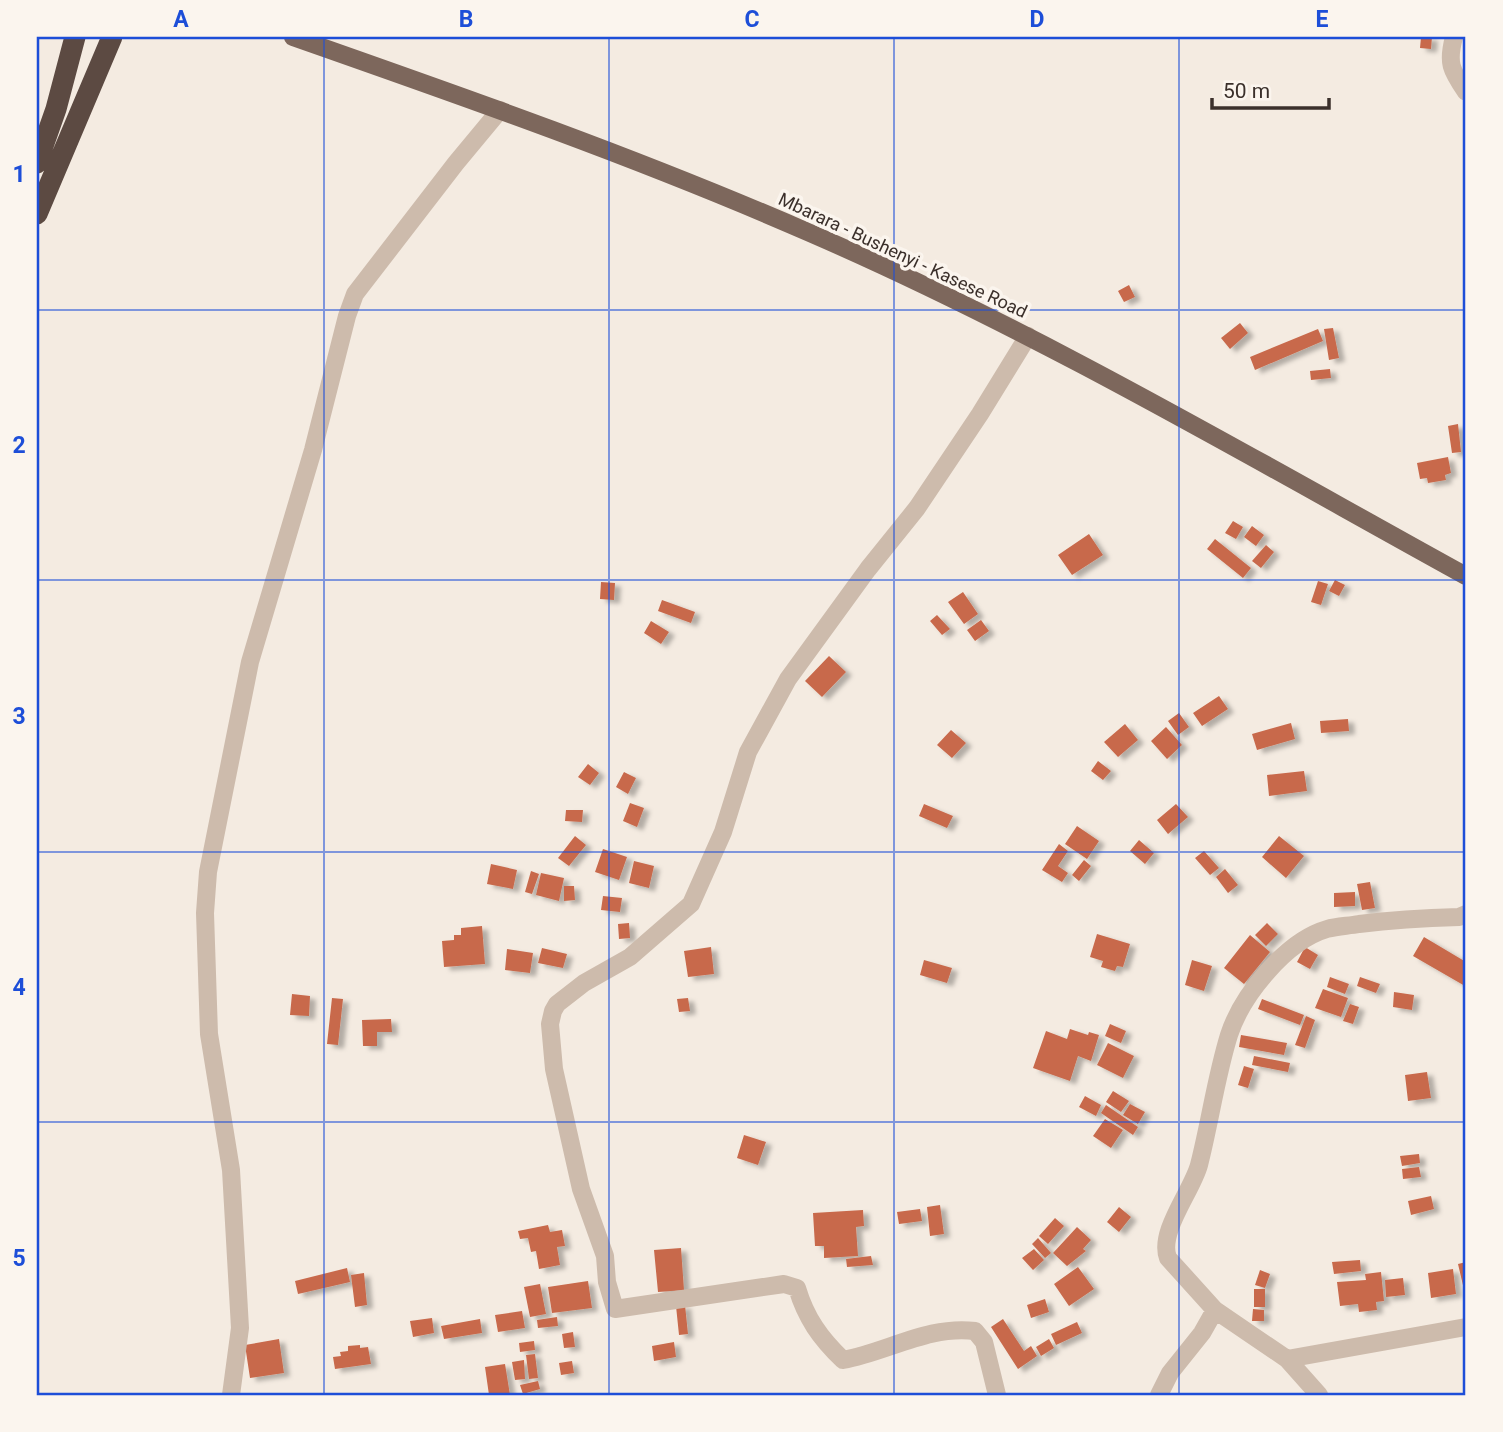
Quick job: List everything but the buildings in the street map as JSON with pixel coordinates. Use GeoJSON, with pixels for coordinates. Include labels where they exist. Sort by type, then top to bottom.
{"type":"FeatureCollection","features":[{"type":"Feature","properties":{"kind":"highway"},"geometry":{"type":"LineString","coordinates":[[37,163],[56,109],[75,37]]}},
{"type":"Feature","properties":{"kind":"highway"},"geometry":{"type":"LineString","coordinates":[[37,214],[113,37]]}},
{"type":"Feature","properties":{"kind":"main road","name":"Mbarara - Bushenyi - Kasese Road"},"geometry":{"type":"LineString","coordinates":[[293,37],[647,165],[811,233],[1028,336],[1466,573]]}},
{"type":"Feature","properties":{"kind":"street"},"geometry":{"type":"LineString","coordinates":[[1454,37],[1450,64],[1453,74],[1466,92]]}},
{"type":"Feature","properties":{"kind":"street"},"geometry":{"type":"LineString","coordinates":[[231,1395],[240,1328],[237,1262],[231,1170],[209,1034],[205,913],[208,872],[250,662],[331,384],[346,316],[355,294],[500,110]]}},
{"type":"Feature","properties":{"kind":"street"},"geometry":{"type":"LineString","coordinates":[[998,1395],[984,1342],[975,1331],[959,1329],[936,1334],[843,1360],[825,1342],[803,1310],[797,1288],[784,1284],[615,1309],[607,1282],[605,1256],[581,1189],[575,1163],[554,1069],[551,1024],[553,1010],[557,1004],[584,983],[630,957],[691,904],[723,832],[748,752],[788,679],[867,569],[916,508],[980,414],[1028,336]]}},
{"type":"Feature","properties":{"kind":"street"},"geometry":{"type":"LineString","coordinates":[[1319,1395],[1287,1359],[1215,1310],[1168,1258],[1165,1250],[1177,1213],[1197,1172],[1230,1033],[1254,989],[1286,952],[1304,939],[1328,929],[1466,914]]}},
{"type":"Feature","properties":{"kind":"street"},"geometry":{"type":"LineString","coordinates":[[1159,1395],[1170,1373],[1202,1333],[1215,1310]]}},
{"type":"Feature","properties":{"kind":"street"},"geometry":{"type":"LineString","coordinates":[[1287,1359],[1466,1327]]}}]}
